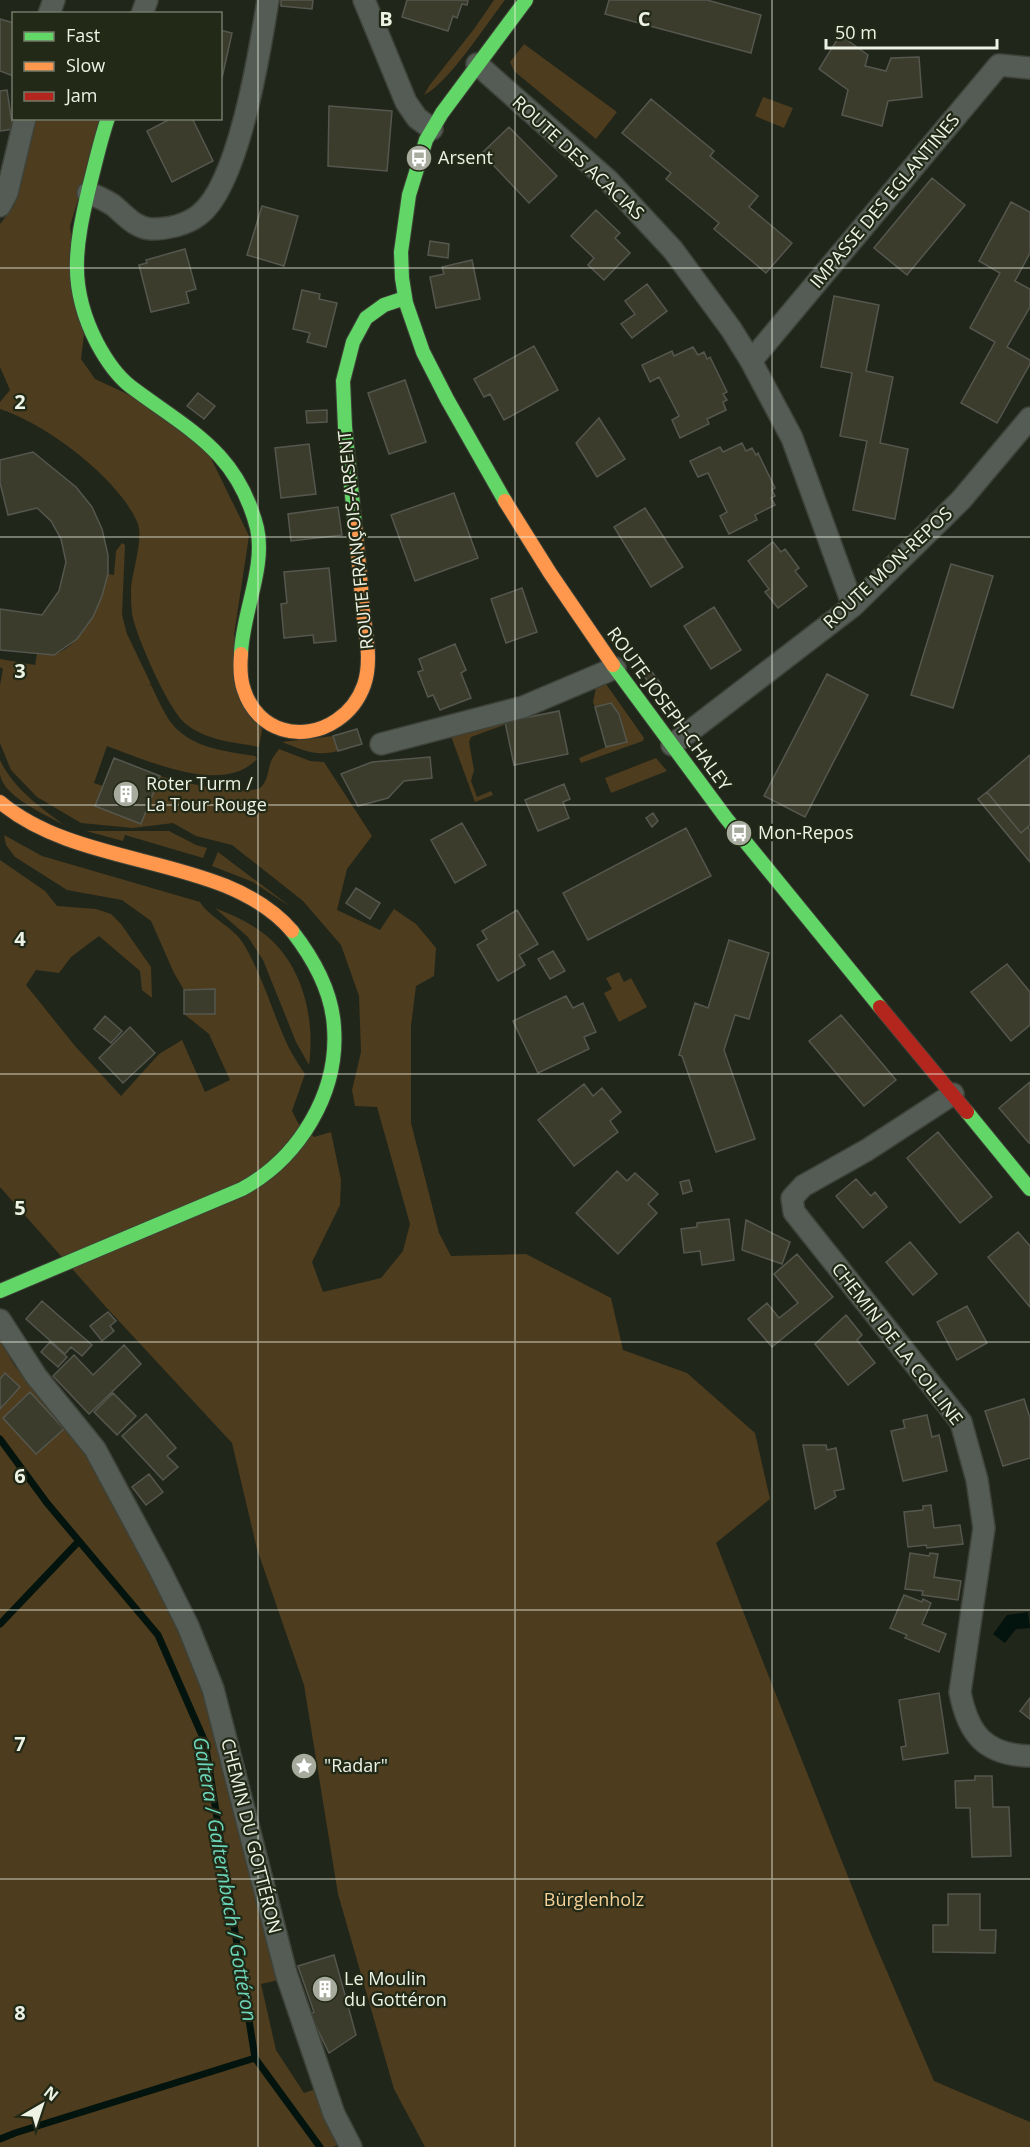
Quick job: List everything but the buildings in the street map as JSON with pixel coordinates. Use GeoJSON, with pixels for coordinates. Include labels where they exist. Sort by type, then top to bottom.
{"type":"FeatureCollection","features":[{"type":"Feature","properties":{"kind":"street"},"geometry":{"type":"LineString","coordinates":[[88,193],[112,205],[134,224],[150,229],[178,226],[200,215],[218,191],[233,156],[255,76],[268,0]]}},
{"type":"Feature","properties":{"kind":"street"},"geometry":{"type":"LineString","coordinates":[[364,0],[406,102],[417,118],[432,129]]}},
{"type":"Feature","properties":{"kind":"street","name":"ROUTE JOSEPH-CHALEY"},"geometry":{"type":"LineString","coordinates":[[526,0],[477,64],[432,129],[419,158],[401,252],[405,298],[417,337],[432,371],[491,478],[545,567],[615,668],[820,935],[1030,1189]]}},
{"type":"Feature","properties":{"kind":"street","name":"ROUTE DES ACACIAS"},"geometry":{"type":"LineString","coordinates":[[477,64],[608,180],[665,242],[731,329],[751,361],[792,438],[853,606]]}},
{"type":"Feature","properties":{"kind":"street","name":"IMPASSE DES EGLANTINES"},"geometry":{"type":"LineString","coordinates":[[751,361],[999,65],[1030,68]]}},
{"type":"Feature","properties":{"kind":"street"},"geometry":{"type":"LineString","coordinates":[[0,206],[7,193],[25,120]]}},
{"type":"Feature","properties":{"kind":"street","name":"ROUTE FRANÇOIS-ARSENT"},"geometry":{"type":"LineString","coordinates":[[107,120],[79,229],[76,266],[82,303],[92,335],[109,363],[128,384],[168,410],[212,444],[235,473],[258,533],[256,571],[241,644],[240,678],[243,693],[255,712],[270,724],[288,732],[303,734],[329,728],[349,711],[363,688],[368,657],[345,427],[343,381],[353,342],[366,318],[384,305],[405,298]]}},
{"type":"Feature","properties":{"kind":"street","name":"ROUTE MON-REPOS"},"geometry":{"type":"LineString","coordinates":[[672,745],[853,606],[961,500],[1030,417]]}},
{"type":"Feature","properties":{"kind":"street"},"geometry":{"type":"LineString","coordinates":[[381,744],[523,707],[615,668]]}},
{"type":"Feature","properties":{"kind":"street"},"geometry":{"type":"LineString","coordinates":[[0,802],[16,817],[52,835],[212,881],[255,900],[279,917],[302,941],[324,982],[335,1018],[335,1052],[328,1083],[310,1123],[292,1148],[262,1177],[223,1197],[0,1291]]}},
{"type":"Feature","properties":{"kind":"street","name":"CHEMIN DE LA COLLINE"},"geometry":{"type":"LineString","coordinates":[[953,1094],[867,1150],[803,1186],[792,1198],[794,1212],[961,1422],[977,1480],[984,1528],[960,1692],[964,1713],[975,1734],[993,1750],[1015,1756],[1030,1756]]}},
{"type":"Feature","properties":{"kind":"street","name":"CHEMIN DU GOTTÉRON"},"geometry":{"type":"LineString","coordinates":[[0,1320],[36,1376],[95,1449],[188,1626],[213,1689],[286,1973],[334,2114],[351,2147]]}},
{"type":"Feature","properties":{"kind":"green space"},"geometry":{"type":"Polygon","coordinates":[[[494,0],[505,0],[444,79],[424,95],[429,86],[494,0]]]}},
{"type":"Feature","properties":{"kind":"green space"},"geometry":{"type":"Polygon","coordinates":[[[524,44],[617,112],[596,139],[514,71],[510,62],[524,44]]]}},
{"type":"Feature","properties":{"kind":"green space"},"geometry":{"type":"Polygon","coordinates":[[[763,97],[793,108],[784,128],[755,116],[763,97]]]}},
{"type":"Feature","properties":{"kind":"green space"},"geometry":{"type":"Polygon","coordinates":[[[35,120],[103,120],[70,226],[84,335],[81,359],[95,379],[136,398],[206,448],[249,536],[234,635],[262,730],[259,747],[203,734],[186,724],[179,716],[154,672],[132,614],[131,587],[139,546],[139,530],[129,507],[115,489],[79,455],[38,427],[0,409],[0,402],[10,390],[0,367],[0,224],[14,206],[35,120]]]}},
{"type":"Feature","properties":{"kind":"green space","name":"Bürglenholz"},"geometry":{"type":"Polygon","coordinates":[[[122,543],[125,545],[122,615],[127,634],[151,684],[148,686],[151,685],[169,720],[187,737],[208,747],[255,756],[257,759],[242,770],[225,775],[205,775],[163,766],[107,746],[94,783],[141,799],[160,776],[212,788],[253,790],[263,784],[271,761],[279,749],[310,761],[324,762],[372,836],[347,869],[337,910],[380,930],[394,909],[416,924],[436,948],[434,976],[416,986],[411,1026],[411,1123],[439,1233],[451,1256],[526,1254],[611,1298],[623,1350],[687,1373],[755,1433],[770,1499],[716,1543],[870,1932],[934,2081],[1030,2122],[1030,2147],[425,2147],[394,2089],[338,1894],[304,1685],[257,1549],[232,1443],[105,1306],[0,1187],[0,860],[45,891],[57,906],[96,909],[111,914],[121,924],[151,967],[152,998],[142,990],[140,971],[99,936],[71,957],[59,973],[36,970],[26,985],[75,1046],[121,1096],[159,1054],[182,1040],[205,1092],[230,1080],[209,1034],[184,1014],[184,990],[151,921],[122,900],[67,890],[15,857],[6,845],[4,835],[42,856],[200,902],[243,943],[256,968],[288,1046],[305,1074],[292,1111],[298,1123],[314,1137],[331,1132],[341,1180],[340,1205],[312,1262],[323,1292],[381,1278],[403,1251],[410,1224],[377,1107],[355,1106],[352,1090],[361,1052],[359,996],[341,945],[303,901],[232,845],[196,836],[173,823],[133,828],[81,823],[37,797],[11,770],[0,743],[0,685],[3,669],[0,667],[0,659],[35,665],[37,654],[56,654],[76,640],[84,631],[96,608],[108,574],[114,575],[116,551],[122,543]]]}},
{"type":"Feature","properties":{"kind":"green space"},"geometry":{"type":"Polygon","coordinates":[[[606,684],[644,738],[643,741],[581,763],[579,758],[626,741],[620,714],[611,703],[595,707],[593,702],[596,688],[606,684]]]}},
{"type":"Feature","properties":{"kind":"green space"},"geometry":{"type":"Polygon","coordinates":[[[502,721],[504,725],[471,737],[469,742],[474,770],[471,781],[477,797],[491,791],[493,795],[475,802],[451,736],[502,721]]]}},
{"type":"Feature","properties":{"kind":"green space"},"geometry":{"type":"Polygon","coordinates":[[[333,736],[338,751],[330,753],[309,752],[282,742],[333,736]]]}},
{"type":"Feature","properties":{"kind":"green space"},"geometry":{"type":"Polygon","coordinates":[[[656,758],[667,771],[611,793],[605,778],[656,758]]]}},
{"type":"Feature","properties":{"kind":"green space"},"geometry":{"type":"Polygon","coordinates":[[[0,760],[20,788],[64,825],[9,791],[0,775],[0,760]]]}},
{"type":"Feature","properties":{"kind":"green space"},"geometry":{"type":"Polygon","coordinates":[[[86,831],[169,831],[207,848],[203,858],[125,835],[123,841],[86,831]]]}},
{"type":"Feature","properties":{"kind":"green space"},"geometry":{"type":"Polygon","coordinates":[[[218,852],[291,907],[253,882],[212,866],[218,852]]]}},
{"type":"Feature","properties":{"kind":"green space"},"geometry":{"type":"Polygon","coordinates":[[[215,908],[243,920],[262,932],[290,964],[298,979],[308,1013],[309,1065],[296,1042],[263,960],[248,937],[215,908]]]}},
{"type":"Feature","properties":{"kind":"green space"},"geometry":{"type":"Polygon","coordinates":[[[619,972],[624,982],[631,978],[647,1007],[619,1022],[604,993],[612,989],[606,978],[619,972]]]}},
{"type":"Feature","properties":{"kind":"green space"},"geometry":{"type":"Polygon","coordinates":[[[0,1340],[14,1365],[82,1447],[151,1563],[205,1694],[279,1980],[261,1984],[276,2050],[304,2093],[316,2089],[340,2144],[333,2147],[0,2147],[0,1340]]]}},
{"type":"Feature","properties":{"kind":"shaded area"},"geometry":{"type":"Polygon","coordinates":[[[1028,1612],[1030,1628],[1016,1629],[1005,1643],[993,1634],[1007,1615],[1028,1612]]]}},
{"type":"Feature","properties":{"kind":"waterway","name":"Galtera / Galternbach / Gottéron"},"geometry":{"type":"LineString","coordinates":[[0,1439],[47,1503],[158,1635],[205,1742],[255,2058],[320,2147]]}},
{"type":"Feature","properties":{"kind":"waterway"},"geometry":{"type":"LineString","coordinates":[[0,1624],[79,1541]]}},
{"type":"Feature","properties":{"kind":"waterway"},"geometry":{"type":"LineString","coordinates":[[0,2139],[255,2058]]}},
{"type":"Feature","properties":{"kind":"traffic: fast"},"geometry":{"type":"LineString","coordinates":[[505,501],[423,352],[406,303],[401,252],[409,195],[426,140],[442,113],[526,0]]}},
{"type":"Feature","properties":{"kind":"traffic: fast"},"geometry":{"type":"LineString","coordinates":[[107,120],[80,229],[77,267],[82,303],[97,343],[116,372],[130,386],[208,444],[237,479],[248,501],[257,528],[259,543],[256,574],[241,654]]}},
{"type":"Feature","properties":{"kind":"traffic: fast"},"geometry":{"type":"LineString","coordinates":[[355,525],[345,427],[343,381],[353,342],[366,318],[384,305],[405,298]]}},
{"type":"Feature","properties":{"kind":"traffic: fast"},"geometry":{"type":"LineString","coordinates":[[613,665],[726,818],[880,1007]]}},
{"type":"Feature","properties":{"kind":"traffic: fast"},"geometry":{"type":"LineString","coordinates":[[0,1291],[242,1189],[263,1176],[297,1142],[311,1121],[330,1076],[334,1052],[334,1027],[330,1001],[320,976],[292,931]]}},
{"type":"Feature","properties":{"kind":"traffic: fast"},"geometry":{"type":"LineString","coordinates":[[967,1112],[1030,1189]]}},
{"type":"Feature","properties":{"kind":"traffic: slow"},"geometry":{"type":"LineString","coordinates":[[505,501],[550,573],[613,665]]}},
{"type":"Feature","properties":{"kind":"traffic: slow"},"geometry":{"type":"LineString","coordinates":[[241,654],[244,690],[250,704],[270,724],[296,732],[310,731],[337,720],[349,709],[364,685],[368,667],[355,525]]}},
{"type":"Feature","properties":{"kind":"traffic: slow"},"geometry":{"type":"LineString","coordinates":[[0,802],[33,824],[71,840],[192,874],[230,888],[264,906],[292,931]]}},
{"type":"Feature","properties":{"kind":"traffic: jam"},"geometry":{"type":"LineString","coordinates":[[880,1007],[967,1112]]}},
{"type":"Feature","properties":{"kind":"place","name":"Arsent"},"geometry":{"type":"Point","coordinates":[419,158]}},
{"type":"Feature","properties":{"kind":"place","name":"Roter Turm / La Tour Rouge"},"geometry":{"type":"Point","coordinates":[126,794]}},
{"type":"Feature","properties":{"kind":"place","name":"Mon-Repos"},"geometry":{"type":"Point","coordinates":[739,833]}},
{"type":"Feature","properties":{"kind":"place","name":"\"Radar\""},"geometry":{"type":"Point","coordinates":[304,1766]}},
{"type":"Feature","properties":{"kind":"place","name":"Le Moulin du Gottéron"},"geometry":{"type":"Point","coordinates":[325,1989]}}]}
